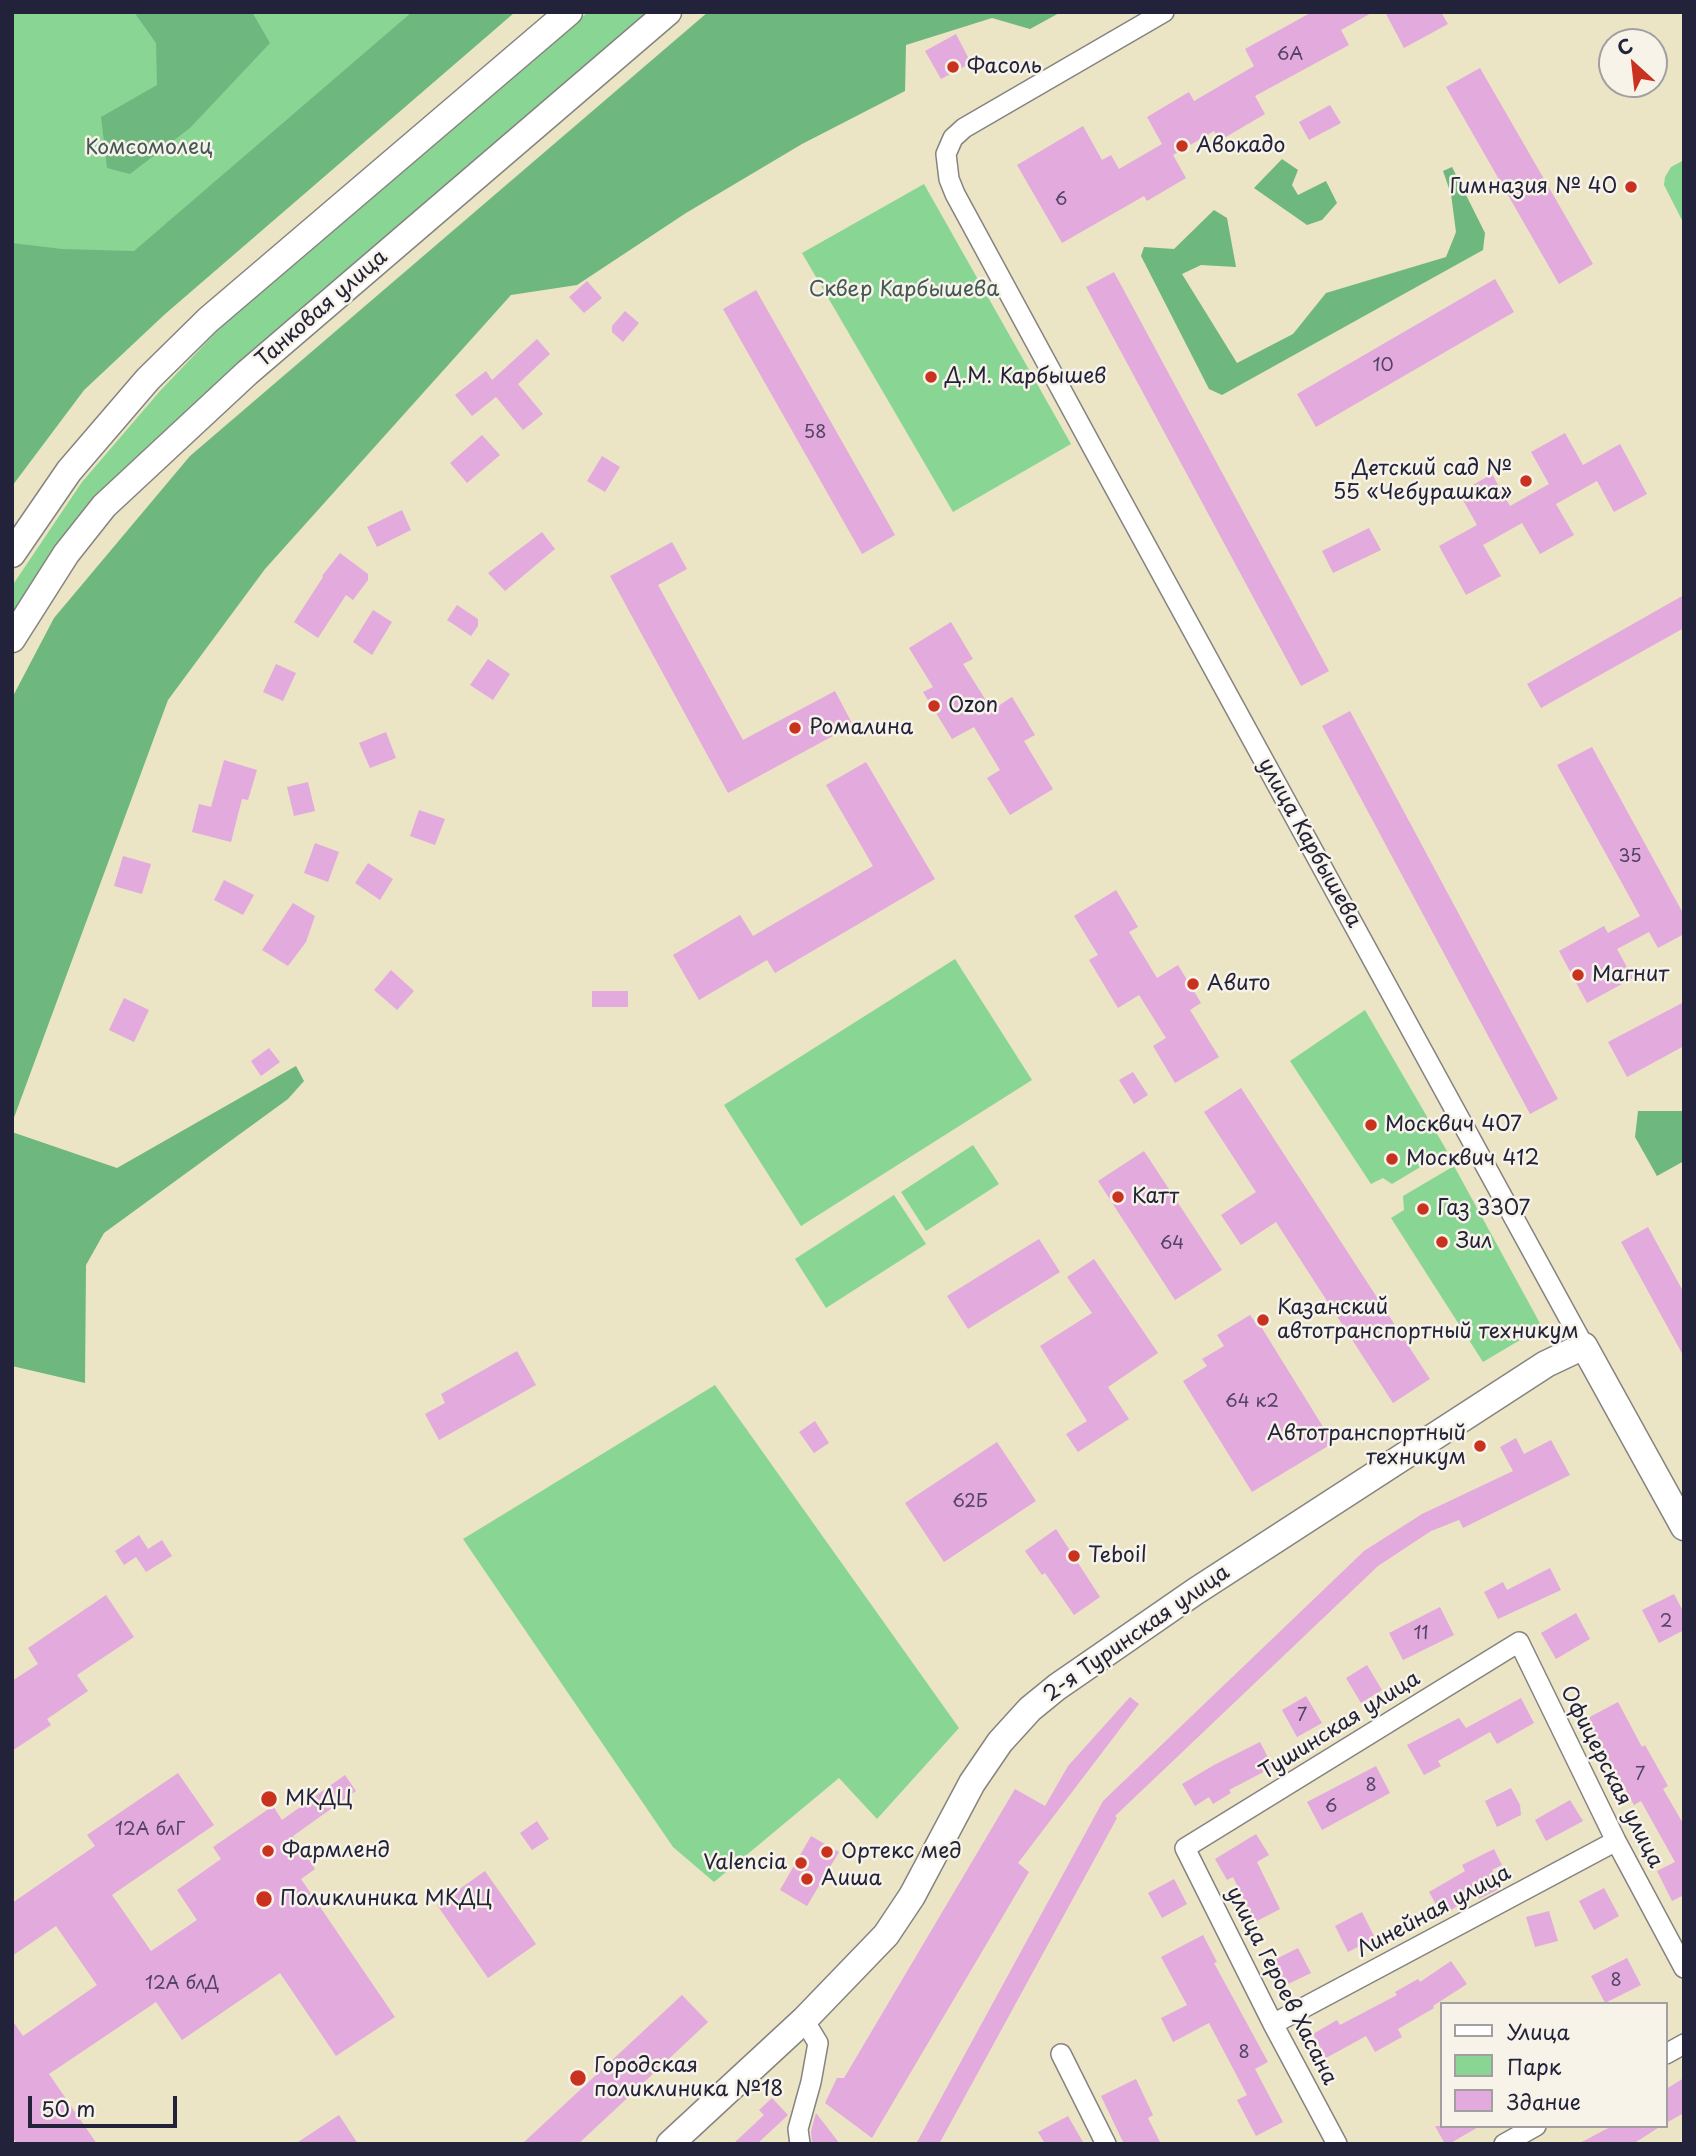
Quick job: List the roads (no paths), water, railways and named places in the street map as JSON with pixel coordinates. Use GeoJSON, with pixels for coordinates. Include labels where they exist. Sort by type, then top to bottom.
{"type":"FeatureCollection","features":[{"type":"Feature","properties":{"kind":"main road"},"geometry":{"type":"LineString","coordinates":[[12,554],[69,471],[148,379],[198,330],[569,12]]}},
{"type":"Feature","properties":{"kind":"main road","name":"Танковая улица"},"geometry":{"type":"LineString","coordinates":[[12,639],[66,554],[104,506],[247,373],[668,12]]}},
{"type":"Feature","properties":{"kind":"main road","name":"улица Карбышева"},"geometry":{"type":"LineString","coordinates":[[1584,1346],[1684,1527]]}},
{"type":"Feature","properties":{"kind":"main road","name":"2-я Туринская улица"},"geometry":{"type":"LineString","coordinates":[[670,2144],[804,2020],[886,1935],[912,1896],[972,1783],[1000,1742],[1030,1709],[1057,1687],[1196,1591],[1546,1364],[1584,1346]]}},
{"type":"Feature","properties":{"kind":"street","name":"улица Карбышева"},"geometry":{"type":"LineString","coordinates":[[1164,12],[964,128],[953,138],[946,154],[949,178],[955,194],[1584,1346]]}},
{"type":"Feature","properties":{"kind":"street","name":"Офицерская улица"},"geometry":{"type":"LineString","coordinates":[[1519,1642],[1616,1841],[1684,1968]]}},
{"type":"Feature","properties":{"kind":"street","name":"Тушинская улица"},"geometry":{"type":"LineString","coordinates":[[1185,1848],[1519,1642]]}},
{"type":"Feature","properties":{"kind":"street","name":"Линейная улица"},"geometry":{"type":"LineString","coordinates":[[1273,2024],[1616,1841]]}},
{"type":"Feature","properties":{"kind":"street","name":"улица Героев Хасана"},"geometry":{"type":"LineString","coordinates":[[1185,1848],[1273,2024],[1337,2144]]}},
{"type":"Feature","properties":{"kind":"street"},"geometry":{"type":"LineString","coordinates":[[800,2144],[798,2129],[818,2043],[804,2020]]}},
{"type":"Feature","properties":{"kind":"street"},"geometry":{"type":"LineString","coordinates":[[1668,2053],[1684,2044]]}},
{"type":"Feature","properties":{"kind":"street"},"geometry":{"type":"LineString","coordinates":[[1060,2054],[1106,2144]]}},
{"type":"Feature","properties":{"kind":"street"},"geometry":{"type":"LineString","coordinates":[[1504,2144],[1532,2128]]}},
{"type":"Feature","properties":{"kind":"place","name":"Фасоль"},"geometry":{"type":"Point","coordinates":[953,67]}},
{"type":"Feature","properties":{"kind":"place","name":"Авокадо"},"geometry":{"type":"Point","coordinates":[1182,146]}},
{"type":"Feature","properties":{"kind":"place","name":"Гимназия № 40"},"geometry":{"type":"Point","coordinates":[1631,187]}},
{"type":"Feature","properties":{"kind":"place","name":"Д.М. Карбышев"},"geometry":{"type":"Point","coordinates":[931,377]}},
{"type":"Feature","properties":{"kind":"place","name":"Детский сад № 55 «Чебурашка»"},"geometry":{"type":"Point","coordinates":[1526,481]}},
{"type":"Feature","properties":{"kind":"place","name":"Ozon"},"geometry":{"type":"Point","coordinates":[934,706]}},
{"type":"Feature","properties":{"kind":"place","name":"Ромалина"},"geometry":{"type":"Point","coordinates":[795,728]}},
{"type":"Feature","properties":{"kind":"place","name":"Магнит"},"geometry":{"type":"Point","coordinates":[1578,975]}},
{"type":"Feature","properties":{"kind":"place","name":"Авито"},"geometry":{"type":"Point","coordinates":[1193,984]}},
{"type":"Feature","properties":{"kind":"place","name":"Москвич 407"},"geometry":{"type":"Point","coordinates":[1371,1125]}},
{"type":"Feature","properties":{"kind":"place","name":"Москвич 412"},"geometry":{"type":"Point","coordinates":[1392,1159]}},
{"type":"Feature","properties":{"kind":"place","name":"Катт"},"geometry":{"type":"Point","coordinates":[1118,1197]}},
{"type":"Feature","properties":{"kind":"place","name":"Газ 3307"},"geometry":{"type":"Point","coordinates":[1423,1209]}},
{"type":"Feature","properties":{"kind":"place","name":"Зил"},"geometry":{"type":"Point","coordinates":[1442,1242]}},
{"type":"Feature","properties":{"kind":"place","name":"Казанский автотранспортный техникум"},"geometry":{"type":"Point","coordinates":[1263,1320]}},
{"type":"Feature","properties":{"kind":"place","name":"Автотранспортный техникум"},"geometry":{"type":"Point","coordinates":[1480,1446]}},
{"type":"Feature","properties":{"kind":"place","name":"Teboil"},"geometry":{"type":"Point","coordinates":[1074,1556]}},
{"type":"Feature","properties":{"kind":"place","name":"МКДЦ"},"geometry":{"type":"Point","coordinates":[269,1799]}},
{"type":"Feature","properties":{"kind":"place","name":"Фармленд"},"geometry":{"type":"Point","coordinates":[268,1851]}},
{"type":"Feature","properties":{"kind":"place","name":"Ортекс мед"},"geometry":{"type":"Point","coordinates":[827,1852]}},
{"type":"Feature","properties":{"kind":"place","name":"Valencia"},"geometry":{"type":"Point","coordinates":[801,1863]}},
{"type":"Feature","properties":{"kind":"place","name":"Аиша"},"geometry":{"type":"Point","coordinates":[807,1879]}},
{"type":"Feature","properties":{"kind":"place","name":"Поликлиника МКДЦ"},"geometry":{"type":"Point","coordinates":[264,1899]}},
{"type":"Feature","properties":{"kind":"place","name":"Городская поликлиника №18"},"geometry":{"type":"Point","coordinates":[578,2078]}},
{"type":"Feature","properties":{"kind":"park label","name":"Комсомолец"},"geometry":{"type":"Point","coordinates":[149,148]}},
{"type":"Feature","properties":{"kind":"park label","name":"Сквер Карбышева"},"geometry":{"type":"Point","coordinates":[904,290]}}]}
